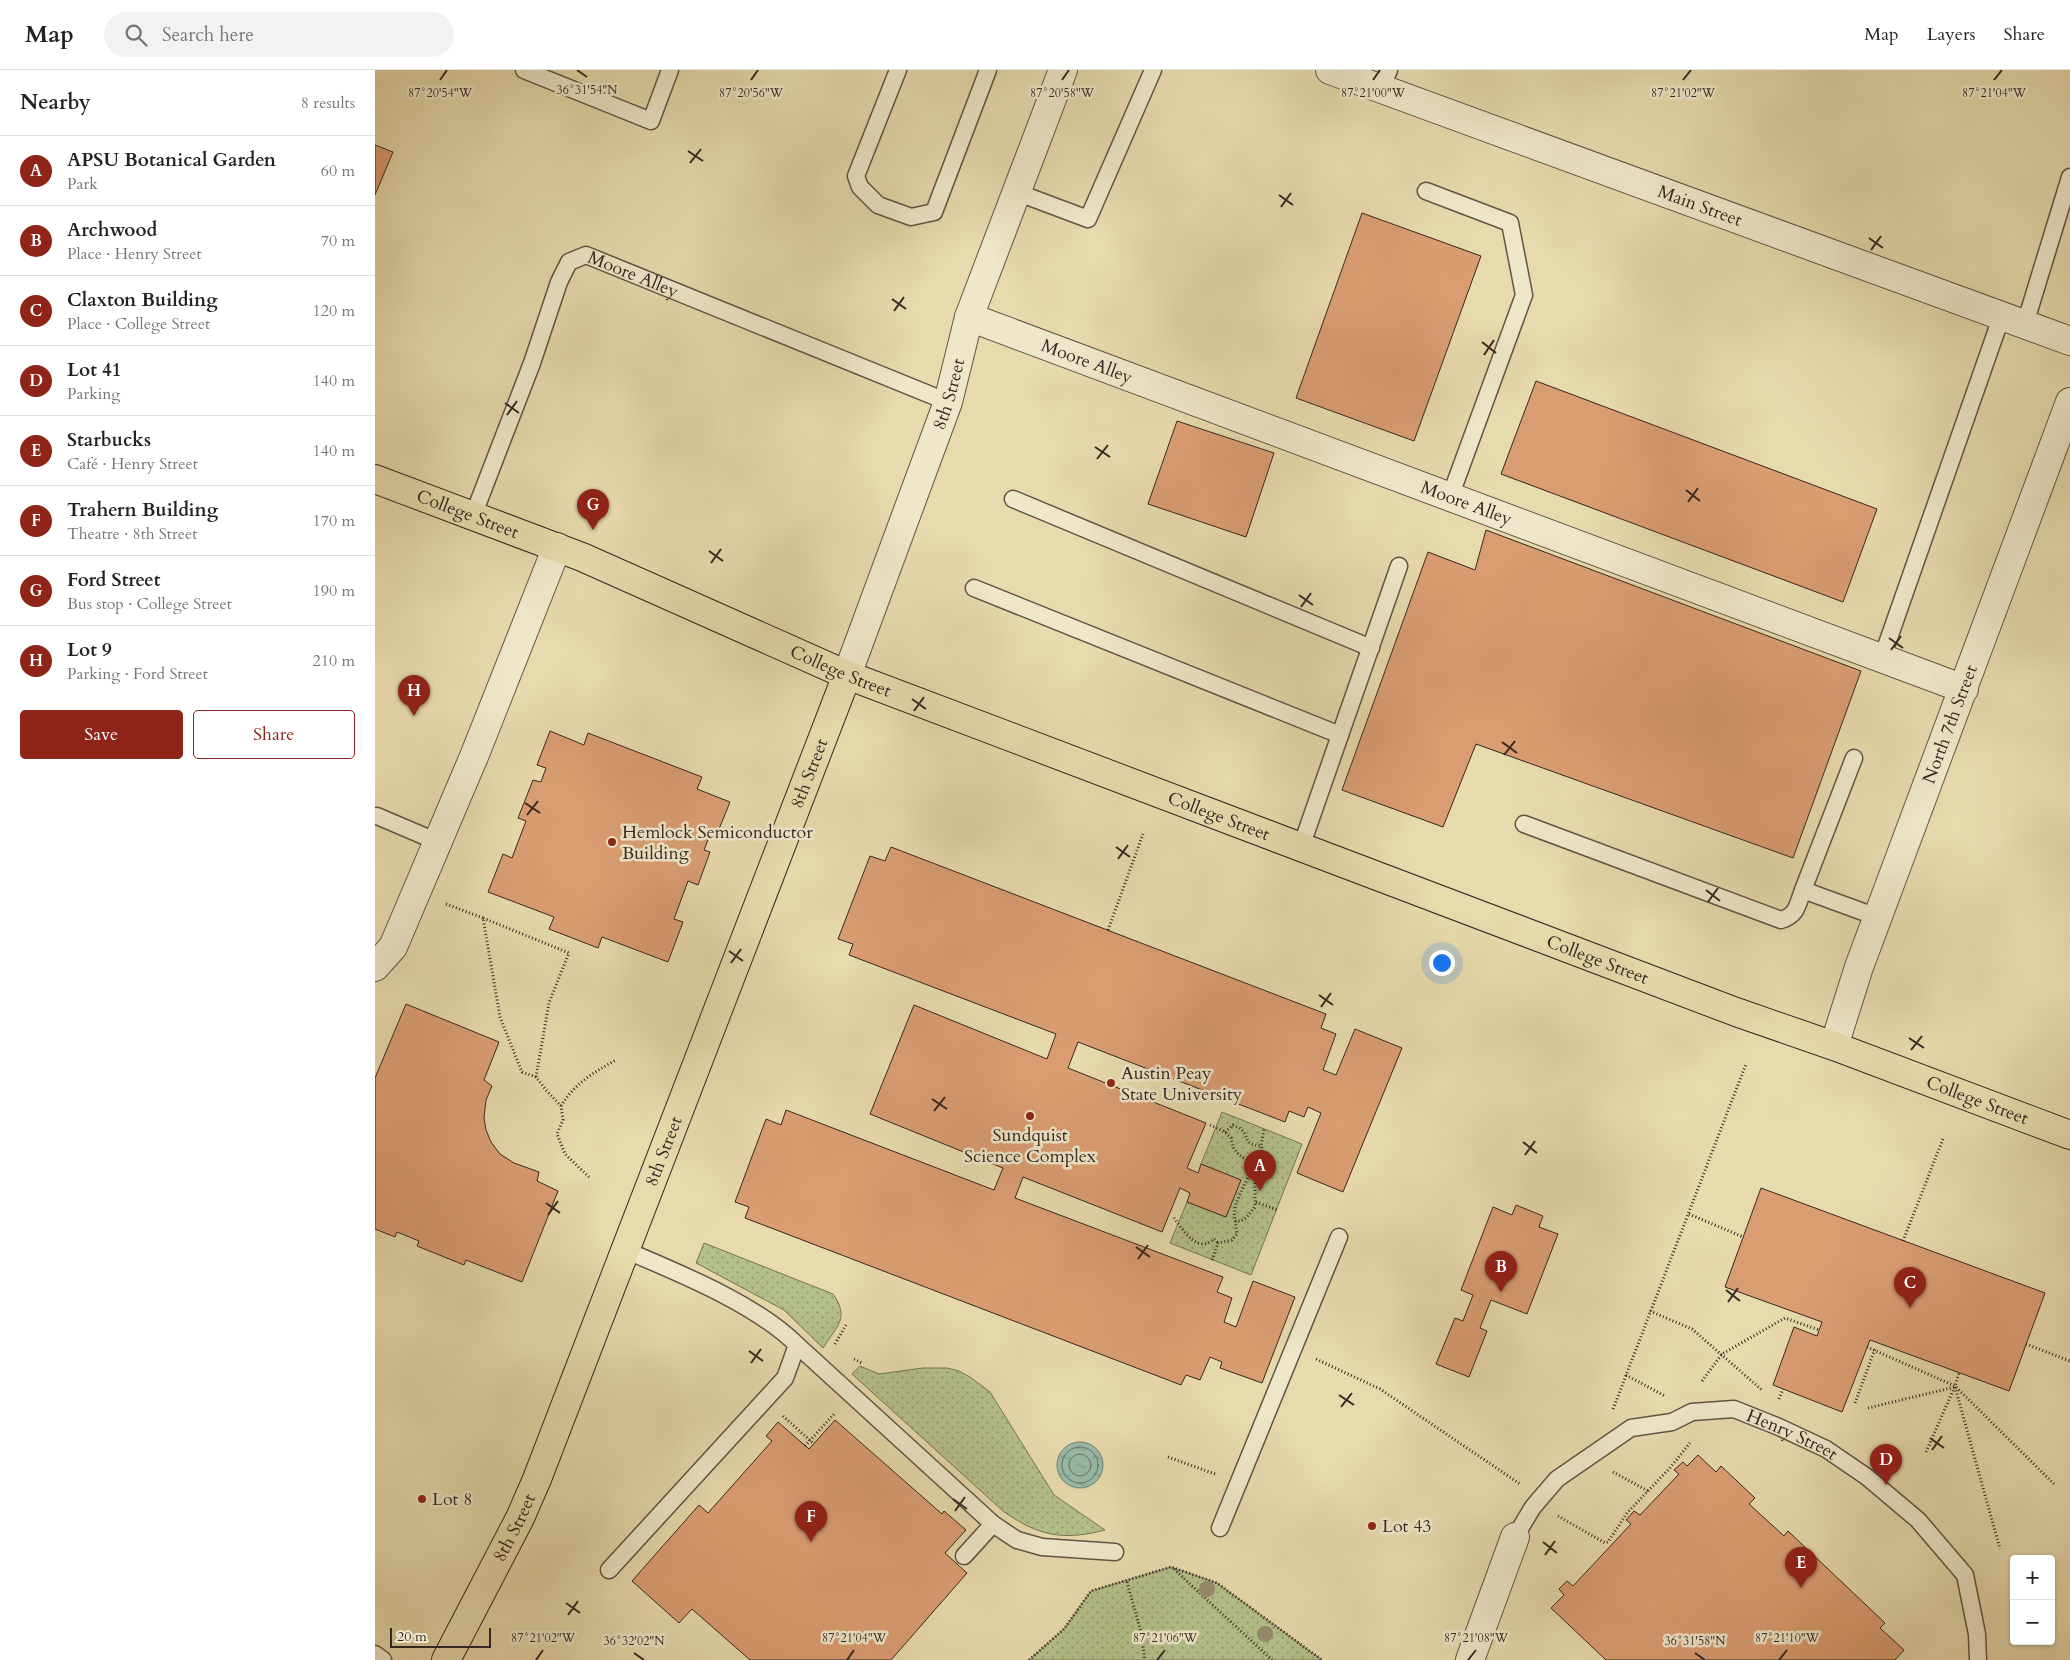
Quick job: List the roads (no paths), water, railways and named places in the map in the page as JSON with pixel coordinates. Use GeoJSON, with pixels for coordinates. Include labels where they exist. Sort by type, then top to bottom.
{"type":"FeatureCollection","features":[{"type":"Feature","properties":{"kind":"main road","name":"College Street"},"geometry":{"type":"LineString","coordinates":[[375,479],[557,547],[847,675],[1718,1005],[1834,1046],[2070,1135]]}},
{"type":"Feature","properties":{"kind":"main road","name":"8th Street"},"geometry":{"type":"LineString","coordinates":[[446,1660],[531,1495],[847,675]]}},
{"type":"Feature","properties":{"kind":"street","name":"Main Street"},"geometry":{"type":"LineString","coordinates":[[1330,70],[1385,79],[2070,341]]}},
{"type":"Feature","properties":{"kind":"street","name":"8th Street"},"geometry":{"type":"LineString","coordinates":[[847,675],[949,402],[969,317],[1061,71]]}},
{"type":"Feature","properties":{"kind":"street","name":"Moore Alley"},"geometry":{"type":"LineString","coordinates":[[969,317],[1963,689]]}},
{"type":"Feature","properties":{"kind":"street","name":"North 7th Street"},"geometry":{"type":"LineString","coordinates":[[1834,1046],[1877,917],[2070,402]]}},
{"type":"Feature","properties":{"kind":"street"},"geometry":{"type":"LineString","coordinates":[[375,967],[393,947],[438,842],[557,547]]}},
{"type":"Feature","properties":{"kind":"street","name":"Henry Street"},"geometry":{"type":"LineString","coordinates":[[1469,1660],[1515,1537]]}},
{"type":"Feature","properties":{"kind":"lane"},"geometry":{"type":"LineString","coordinates":[[524,70],[651,121],[669,70]]}},
{"type":"Feature","properties":{"kind":"lane"},"geometry":{"type":"LineString","coordinates":[[898,70],[856,176],[860,187],[878,204],[911,217],[934,212],[988,70]]}},
{"type":"Feature","properties":{"kind":"lane"},"geometry":{"type":"LineString","coordinates":[[1017,192],[1088,219],[1153,70]]}},
{"type":"Feature","properties":{"kind":"lane"},"geometry":{"type":"LineString","coordinates":[[1882,658],[2070,176]]}},
{"type":"Feature","properties":{"kind":"lane"},"geometry":{"type":"LineString","coordinates":[[1426,191],[1510,223],[1524,295],[1450,497]]}},
{"type":"Feature","properties":{"kind":"lane","name":"Moore Alley"},"geometry":{"type":"LineString","coordinates":[[473,516],[532,363],[559,282],[569,262],[586,255],[949,402]]}},
{"type":"Feature","properties":{"kind":"lane"},"geometry":{"type":"LineString","coordinates":[[1013,499],[1371,648]]}},
{"type":"Feature","properties":{"kind":"lane"},"geometry":{"type":"LineString","coordinates":[[1301,847],[1399,566]]}},
{"type":"Feature","properties":{"kind":"lane"},"geometry":{"type":"LineString","coordinates":[[974,588],[1340,735]]}},
{"type":"Feature","properties":{"kind":"lane"},"geometry":{"type":"LineString","coordinates":[[1524,824],[1781,920],[1791,917],[1795,911],[1855,758]]}},
{"type":"Feature","properties":{"kind":"lane"},"geometry":{"type":"LineString","coordinates":[[377,816],[438,842]]}},
{"type":"Feature","properties":{"kind":"lane"},"geometry":{"type":"LineString","coordinates":[[1803,890],[1877,917]]}},
{"type":"Feature","properties":{"kind":"lane"},"geometry":{"type":"LineString","coordinates":[[1220,1528],[1227,1506],[1239,1483],[1339,1236]]}},
{"type":"Feature","properties":{"kind":"lane"},"geometry":{"type":"LineString","coordinates":[[625,1250],[726,1296],[784,1332],[993,1524],[1017,1540],[1042,1547],[1115,1552]]}},
{"type":"Feature","properties":{"kind":"lane"},"geometry":{"type":"LineString","coordinates":[[609,1570],[785,1378],[797,1345]]}},
{"type":"Feature","properties":{"kind":"lane","name":"Henry Street"},"geometry":{"type":"LineString","coordinates":[[1515,1537],[1533,1507],[1557,1478],[1631,1428],[1672,1422],[1692,1412],[1734,1409],[1826,1449],[1867,1477],[1918,1520],[1965,1575],[1977,1634],[1978,1660]]}},
{"type":"Feature","properties":{"kind":"lane"},"geometry":{"type":"LineString","coordinates":[[964,1556],[993,1524]]}},
{"type":"Feature","properties":{"kind":"lane"},"geometry":{"type":"LineString","coordinates":[[375,1654],[383,1660]]}},
{"type":"Feature","properties":{"kind":"water"},"geometry":{"type":"Polygon","coordinates":[[[1080,1442],[1093,1446],[1099,1452],[1103,1465],[1099,1478],[1093,1484],[1080,1488],[1067,1484],[1061,1478],[1057,1465],[1061,1452],[1067,1446],[1080,1442]]]}},
{"type":"Feature","properties":{"kind":"place","name":"Ford Street"},"geometry":{"type":"Point","coordinates":[593,530]}},
{"type":"Feature","properties":{"kind":"place","name":"Lot 9"},"geometry":{"type":"Point","coordinates":[414,716]}},
{"type":"Feature","properties":{"kind":"place","name":"Hemlock Semiconductor Building"},"geometry":{"type":"Point","coordinates":[612,842]}},
{"type":"Feature","properties":{"kind":"place","name":"Austin Peay State University"},"geometry":{"type":"Point","coordinates":[1111,1083]}},
{"type":"Feature","properties":{"kind":"place","name":"Sundquist Science Complex"},"geometry":{"type":"Point","coordinates":[1030,1116]}},
{"type":"Feature","properties":{"kind":"place","name":"APSU Botanical Garden"},"geometry":{"type":"Point","coordinates":[1260,1191]}},
{"type":"Feature","properties":{"kind":"place","name":"Archwood"},"geometry":{"type":"Point","coordinates":[1501,1292]}},
{"type":"Feature","properties":{"kind":"place","name":"Claxton Building"},"geometry":{"type":"Point","coordinates":[1910,1308]}},
{"type":"Feature","properties":{"kind":"place","name":"Lot 41"},"geometry":{"type":"Point","coordinates":[1886,1485]}},
{"type":"Feature","properties":{"kind":"place","name":"Lot 8"},"geometry":{"type":"Point","coordinates":[422,1499]}},
{"type":"Feature","properties":{"kind":"place","name":"Lot 43"},"geometry":{"type":"Point","coordinates":[1372,1526]}},
{"type":"Feature","properties":{"kind":"place","name":"Trahern Building"},"geometry":{"type":"Point","coordinates":[811,1542]}},
{"type":"Feature","properties":{"kind":"place","name":"Starbucks"},"geometry":{"type":"Point","coordinates":[1801,1588]}}]}
